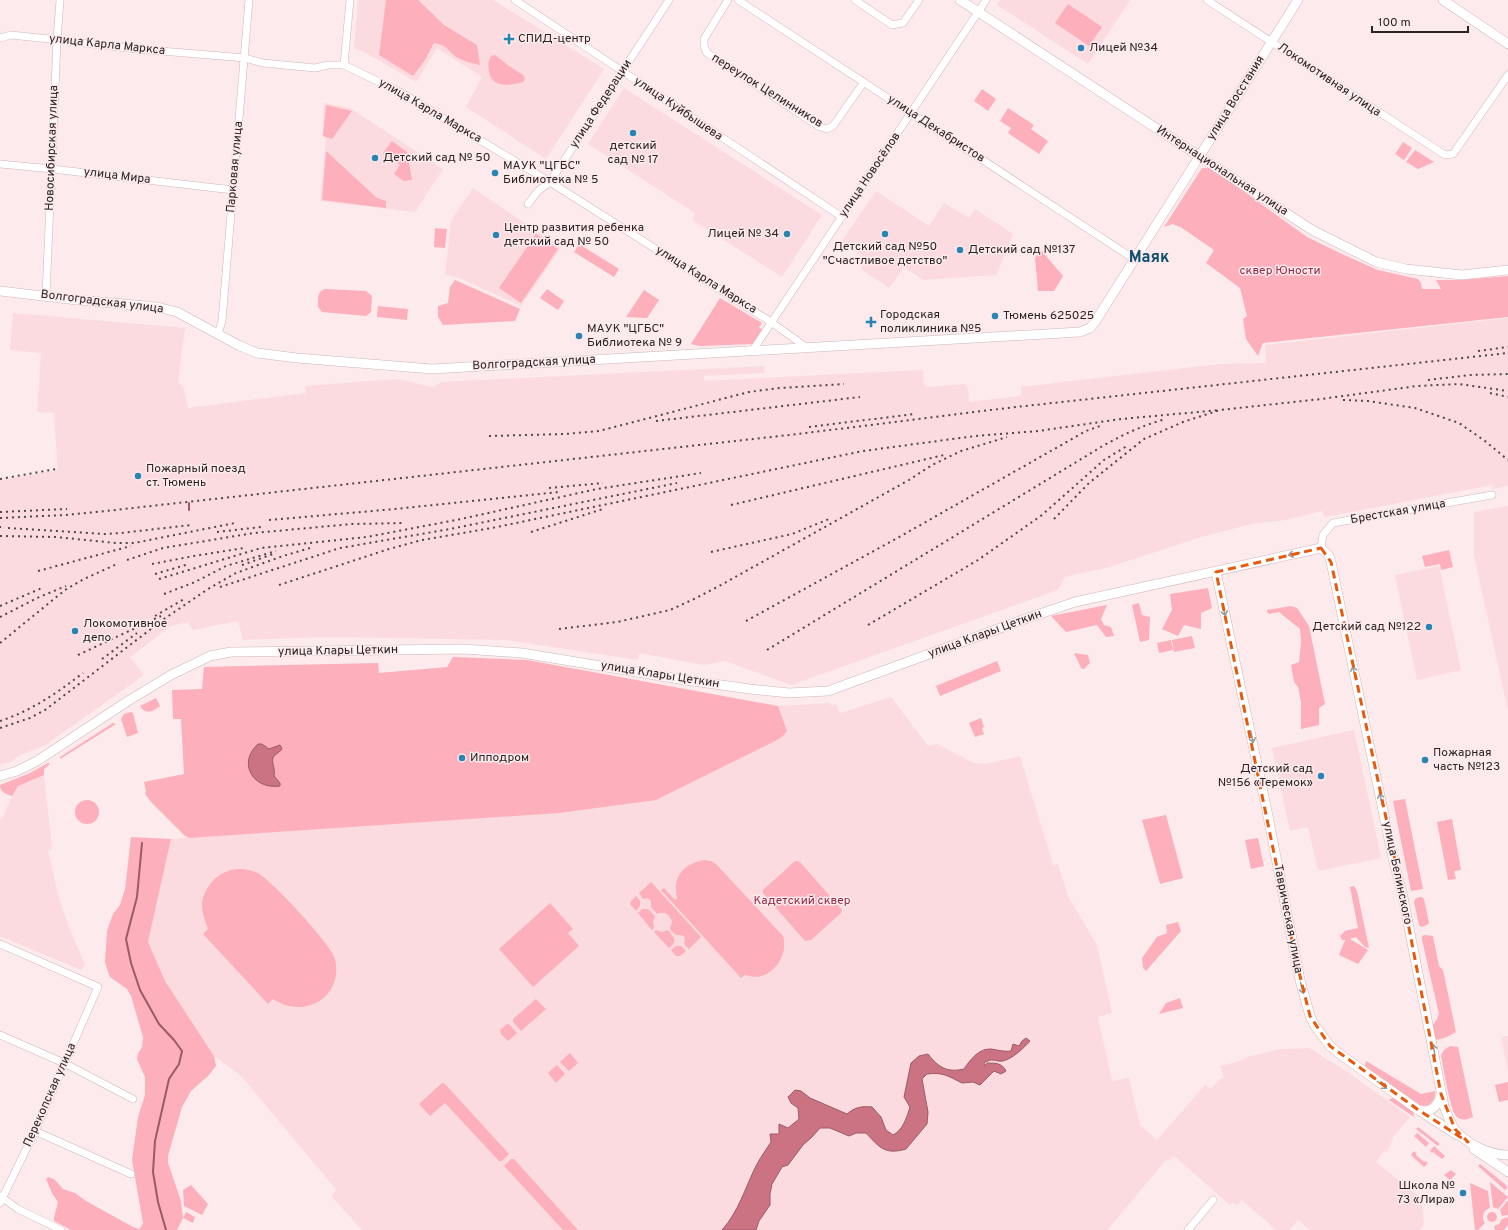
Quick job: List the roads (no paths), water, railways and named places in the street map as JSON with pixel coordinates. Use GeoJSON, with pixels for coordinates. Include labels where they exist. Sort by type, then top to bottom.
{"type":"FeatureCollection","features":[{"type":"Feature","properties":{"kind":"street","name":"Новосибирская улица"},"geometry":{"type":"LineString","coordinates":[[46,296],[60,0]]}},
{"type":"Feature","properties":{"kind":"street","name":"Парковая улица"},"geometry":{"type":"LineString","coordinates":[[218,334],[222,321],[250,0]]}},
{"type":"Feature","properties":{"kind":"street"},"geometry":{"type":"LineString","coordinates":[[344,65],[350,0]]}},
{"type":"Feature","properties":{"kind":"street","name":"улица Куйбышева"},"geometry":{"type":"LineString","coordinates":[[515,0],[842,217]]}},
{"type":"Feature","properties":{"kind":"street","name":"улица Федерации"},"geometry":{"type":"LineString","coordinates":[[528,204],[538,191],[550,182],[669,0]]}},
{"type":"Feature","properties":{"kind":"street","name":"переулок Целинников"},"geometry":{"type":"LineString","coordinates":[[728,0],[704,39],[704,46],[707,53],[820,127],[827,129],[833,126],[864,82]]}},
{"type":"Feature","properties":{"kind":"street","name":"улица Декабристов"},"geometry":{"type":"LineString","coordinates":[[738,0],[1134,259]]}},
{"type":"Feature","properties":{"kind":"street"},"geometry":{"type":"LineString","coordinates":[[855,0],[892,25],[903,23],[919,0]]}},
{"type":"Feature","properties":{"kind":"street","name":"Интернациональная улица"},"geometry":{"type":"LineString","coordinates":[[960,0],[1312,230],[1376,262],[1406,269],[1462,275],[1508,270]]}},
{"type":"Feature","properties":{"kind":"street","name":"улица Новосёлов"},"geometry":{"type":"LineString","coordinates":[[753,350],[986,0]]}},
{"type":"Feature","properties":{"kind":"street","name":"Локомотивная улица"},"geometry":{"type":"LineString","coordinates":[[1207,0],[1445,155],[1453,154],[1508,75]]}},
{"type":"Feature","properties":{"kind":"street","name":"улица Восстания"},"geometry":{"type":"LineString","coordinates":[[1080,332],[1090,328],[1095,322],[1298,0]]}},
{"type":"Feature","properties":{"kind":"street"},"geometry":{"type":"LineString","coordinates":[[1443,0],[1508,44]]}},
{"type":"Feature","properties":{"kind":"street","name":"улица Карла Маркса"},"geometry":{"type":"LineString","coordinates":[[0,38],[11,35],[137,49],[245,58],[263,62],[316,68],[328,65],[344,65],[398,91],[550,182],[771,322],[806,347]]}},
{"type":"Feature","properties":{"kind":"street","name":"улица Мира"},"geometry":{"type":"LineString","coordinates":[[0,164],[52,168],[233,190]]}},
{"type":"Feature","properties":{"kind":"street","name":"Волгоградская улица"},"geometry":{"type":"LineString","coordinates":[[0,291],[161,308],[177,312],[240,346],[257,353],[297,358],[432,369],[1080,332]]}},
{"type":"Feature","properties":{"kind":"street","name":"Брестская улица"},"geometry":{"type":"LineString","coordinates":[[1322,548],[1323,535],[1333,522],[1492,495]]}},
{"type":"Feature","properties":{"kind":"street","name":"улица Белинского"},"geometry":{"type":"LineString","coordinates":[[1322,548],[1329,556],[1394,862],[1403,897],[1433,1046],[1441,1094],[1448,1116],[1455,1129],[1468,1142],[1494,1153],[1508,1155]]}},
{"type":"Feature","properties":{"kind":"street","name":"улица Клары Цеткин"},"geometry":{"type":"LineString","coordinates":[[0,776],[17,771],[37,761],[171,675],[210,656],[231,652],[463,649],[522,653],[685,680],[750,689],[789,693],[828,691],[1024,619],[1075,602],[1322,548]]}},
{"type":"Feature","properties":{"kind":"street","name":"Таврическая улица"},"geometry":{"type":"LineString","coordinates":[[1216,572],[1266,806],[1300,980],[1310,1016],[1319,1032],[1330,1046],[1416,1109],[1468,1142],[1474,1149],[1508,1172]]}},
{"type":"Feature","properties":{"kind":"street","name":"Перекопская улица"},"geometry":{"type":"LineString","coordinates":[[0,944],[98,987],[35,1131],[1,1199]]}},
{"type":"Feature","properties":{"kind":"street"},"geometry":{"type":"LineString","coordinates":[[0,1035],[133,1098]]}},
{"type":"Feature","properties":{"kind":"street"},"geometry":{"type":"LineString","coordinates":[[1416,1109],[1423,1111],[1430,1110],[1440,1101],[1441,1094]]}},
{"type":"Feature","properties":{"kind":"street"},"geometry":{"type":"LineString","coordinates":[[35,1131],[131,1174]]}},
{"type":"Feature","properties":{"kind":"street"},"geometry":{"type":"LineString","coordinates":[[1,1199],[61,1230]]}},
{"type":"Feature","properties":{"kind":"street"},"geometry":{"type":"LineString","coordinates":[[1188,1230],[1213,1200]]}},
{"type":"Feature","properties":{"kind":"waterway"},"geometry":{"type":"LineString","coordinates":[[189,503],[189,510]]}},
{"type":"Feature","properties":{"kind":"waterway"},"geometry":{"type":"LineString","coordinates":[[142,843],[137,897],[126,939],[131,963],[140,990],[159,1024],[182,1051],[179,1064],[169,1079],[155,1141],[153,1172],[158,1202],[166,1230]]}},
{"type":"Feature","properties":{"kind":"railway"},"geometry":{"type":"LineString","coordinates":[[1478,351],[1508,347]]}},
{"type":"Feature","properties":{"kind":"railway"},"geometry":{"type":"LineString","coordinates":[[0,518],[65,515],[106,511],[798,434],[1007,408],[1508,353]]}},
{"type":"Feature","properties":{"kind":"railway"},"geometry":{"type":"LineString","coordinates":[[1428,380],[1470,375],[1508,374]]}},
{"type":"Feature","properties":{"kind":"railway"},"geometry":{"type":"LineString","coordinates":[[489,436],[565,434],[599,431],[749,392],[780,388],[844,384]]}},
{"type":"Feature","properties":{"kind":"railway"},"geometry":{"type":"LineString","coordinates":[[1054,519],[1089,483],[1144,439],[1183,422],[1220,410],[1321,399],[1417,386],[1459,384],[1508,391]]}},
{"type":"Feature","properties":{"kind":"railway"},"geometry":{"type":"LineString","coordinates":[[1490,393],[1508,397]]}},
{"type":"Feature","properties":{"kind":"railway"},"geometry":{"type":"LineString","coordinates":[[656,421],[860,397]]}},
{"type":"Feature","properties":{"kind":"railway"},"geometry":{"type":"LineString","coordinates":[[1343,400],[1368,401],[1415,408],[1459,423],[1485,441],[1508,460]]}},
{"type":"Feature","properties":{"kind":"railway"},"geometry":{"type":"LineString","coordinates":[[279,585],[389,549],[422,540],[492,528],[863,451],[975,436],[1038,431],[1121,419],[1220,410]]}},
{"type":"Feature","properties":{"kind":"railway"},"geometry":{"type":"LineString","coordinates":[[809,427],[914,414]]}},
{"type":"Feature","properties":{"kind":"railway"},"geometry":{"type":"LineString","coordinates":[[767,650],[1101,447],[1117,438],[1149,424],[1166,419]]}},
{"type":"Feature","properties":{"kind":"railway"},"geometry":{"type":"LineString","coordinates":[[746,621],[901,536],[1086,431],[1103,425]]}},
{"type":"Feature","properties":{"kind":"railway"},"geometry":{"type":"LineString","coordinates":[[559,629],[617,622],[670,610],[721,585],[909,480],[932,465],[961,451],[1007,437]]}},
{"type":"Feature","properties":{"kind":"railway"},"geometry":{"type":"LineString","coordinates":[[868,625],[978,560],[1042,515],[1104,460],[1127,446]]}},
{"type":"Feature","properties":{"kind":"railway"},"geometry":{"type":"LineString","coordinates":[[731,505],[944,455]]}},
{"type":"Feature","properties":{"kind":"railway"},"geometry":{"type":"LineString","coordinates":[[0,479],[56,469]]}},
{"type":"Feature","properties":{"kind":"railway"},"geometry":{"type":"LineString","coordinates":[[159,579],[261,548],[367,537],[461,519],[597,489],[701,473]]}},
{"type":"Feature","properties":{"kind":"railway"},"geometry":{"type":"LineString","coordinates":[[549,488],[603,483]]}},
{"type":"Feature","properties":{"kind":"railway"},"geometry":{"type":"LineString","coordinates":[[220,587],[340,548],[450,529],[677,483]]}},
{"type":"Feature","properties":{"kind":"railway"},"geometry":{"type":"LineString","coordinates":[[269,520],[559,492]]}},
{"type":"Feature","properties":{"kind":"railway"},"geometry":{"type":"LineString","coordinates":[[0,512],[67,509]]}},
{"type":"Feature","properties":{"kind":"railway"},"geometry":{"type":"LineString","coordinates":[[531,532],[603,509]]}},
{"type":"Feature","properties":{"kind":"railway"},"geometry":{"type":"LineString","coordinates":[[711,552],[792,534],[829,519]]}},
{"type":"Feature","properties":{"kind":"railway"},"geometry":{"type":"LineString","coordinates":[[0,536],[56,537],[116,543],[134,543],[235,523]]}},
{"type":"Feature","properties":{"kind":"railway"},"geometry":{"type":"LineString","coordinates":[[127,560],[163,548],[254,533],[352,524],[404,523]]}},
{"type":"Feature","properties":{"kind":"railway"},"geometry":{"type":"LineString","coordinates":[[8,528],[104,534],[191,525]]}},
{"type":"Feature","properties":{"kind":"railway"},"geometry":{"type":"LineString","coordinates":[[217,532],[261,527]]}},
{"type":"Feature","properties":{"kind":"railway"},"geometry":{"type":"LineString","coordinates":[[38,571],[131,546]]}},
{"type":"Feature","properties":{"kind":"railway"},"geometry":{"type":"LineString","coordinates":[[152,564],[244,548]]}},
{"type":"Feature","properties":{"kind":"railway"},"geometry":{"type":"LineString","coordinates":[[0,728],[30,718],[45,710],[164,619],[208,589],[236,573],[310,548]]}},
{"type":"Feature","properties":{"kind":"railway"},"geometry":{"type":"LineString","coordinates":[[164,594],[195,582],[226,566],[276,551]]}},
{"type":"Feature","properties":{"kind":"railway"},"geometry":{"type":"LineString","coordinates":[[242,565],[276,553]]}},
{"type":"Feature","properties":{"kind":"railway"},"geometry":{"type":"LineString","coordinates":[[0,643],[65,590],[84,579],[117,564]]}},
{"type":"Feature","properties":{"kind":"railway"},"geometry":{"type":"LineString","coordinates":[[155,574],[189,564]]}},
{"type":"Feature","properties":{"kind":"railway"},"geometry":{"type":"LineString","coordinates":[[0,617],[37,598],[66,586]]}},
{"type":"Feature","properties":{"kind":"railway"},"geometry":{"type":"LineString","coordinates":[[0,606],[42,588]]}},
{"type":"Feature","properties":{"kind":"railway"},"geometry":{"type":"LineString","coordinates":[[155,616],[186,598]]}},
{"type":"Feature","properties":{"kind":"railway"},"geometry":{"type":"LineString","coordinates":[[78,655],[161,616]]}},
{"type":"Feature","properties":{"kind":"railway"},"geometry":{"type":"LineString","coordinates":[[102,659],[137,633]]}},
{"type":"Feature","properties":{"kind":"railway"},"geometry":{"type":"LineString","coordinates":[[0,721],[33,707],[83,673]]}},
{"type":"Feature","properties":{"kind":"place","name":"СПИД-центр"},"geometry":{"type":"Point","coordinates":[509,39]}},
{"type":"Feature","properties":{"kind":"place","name":"Лицей №34"},"geometry":{"type":"Point","coordinates":[1081,48]}},
{"type":"Feature","properties":{"kind":"place","name":"детский сад № 17"},"geometry":{"type":"Point","coordinates":[633,133]}},
{"type":"Feature","properties":{"kind":"place","name":"Детский сад № 50"},"geometry":{"type":"Point","coordinates":[375,158]}},
{"type":"Feature","properties":{"kind":"place","name":"МАУК \"ЦГБС\" Библиотека № 5"},"geometry":{"type":"Point","coordinates":[495,173]}},
{"type":"Feature","properties":{"kind":"place","name":"Лицей № 34"},"geometry":{"type":"Point","coordinates":[787,234]}},
{"type":"Feature","properties":{"kind":"place","name":"Детский сад №50 \"Счастливое детство\""},"geometry":{"type":"Point","coordinates":[885,234]}},
{"type":"Feature","properties":{"kind":"place","name":"Центр развития ребенка детский сад № 50"},"geometry":{"type":"Point","coordinates":[496,235]}},
{"type":"Feature","properties":{"kind":"place","name":"Детский сад №137"},"geometry":{"type":"Point","coordinates":[960,250]}},
{"type":"Feature","properties":{"kind":"place","name":"Тюмень 625025"},"geometry":{"type":"Point","coordinates":[995,316]}},
{"type":"Feature","properties":{"kind":"place","name":"Городская поликлиника №5"},"geometry":{"type":"Point","coordinates":[871,322]}},
{"type":"Feature","properties":{"kind":"place","name":"МАУК \"ЦГБС\" Библиотека № 9"},"geometry":{"type":"Point","coordinates":[579,336]}},
{"type":"Feature","properties":{"kind":"place","name":"Пожарный поезд ст. Тюмень"},"geometry":{"type":"Point","coordinates":[138,476]}},
{"type":"Feature","properties":{"kind":"place","name":"Детский сад №122"},"geometry":{"type":"Point","coordinates":[1429,627]}},
{"type":"Feature","properties":{"kind":"place","name":"Локомотивное депо"},"geometry":{"type":"Point","coordinates":[75,631]}},
{"type":"Feature","properties":{"kind":"place","name":"Ипподром"},"geometry":{"type":"Point","coordinates":[462,758]}},
{"type":"Feature","properties":{"kind":"place","name":"Пожарная часть №123"},"geometry":{"type":"Point","coordinates":[1425,760]}},
{"type":"Feature","properties":{"kind":"place","name":"Детский сад №156 «Теремок»"},"geometry":{"type":"Point","coordinates":[1321,776]}},
{"type":"Feature","properties":{"kind":"place","name":"Школа № 73 «Лира»"},"geometry":{"type":"Point","coordinates":[1463,1193]}},
{"type":"Feature","properties":{"kind":"district","name":"Маяк"},"geometry":{"type":"Point","coordinates":[1149,258]}},
{"type":"Feature","properties":{"kind":"park label","name":"сквер Юности"},"geometry":{"type":"Point","coordinates":[1280,271]}},
{"type":"Feature","properties":{"kind":"park label","name":"Кадетский сквер"},"geometry":{"type":"Point","coordinates":[802,901]}}]}
